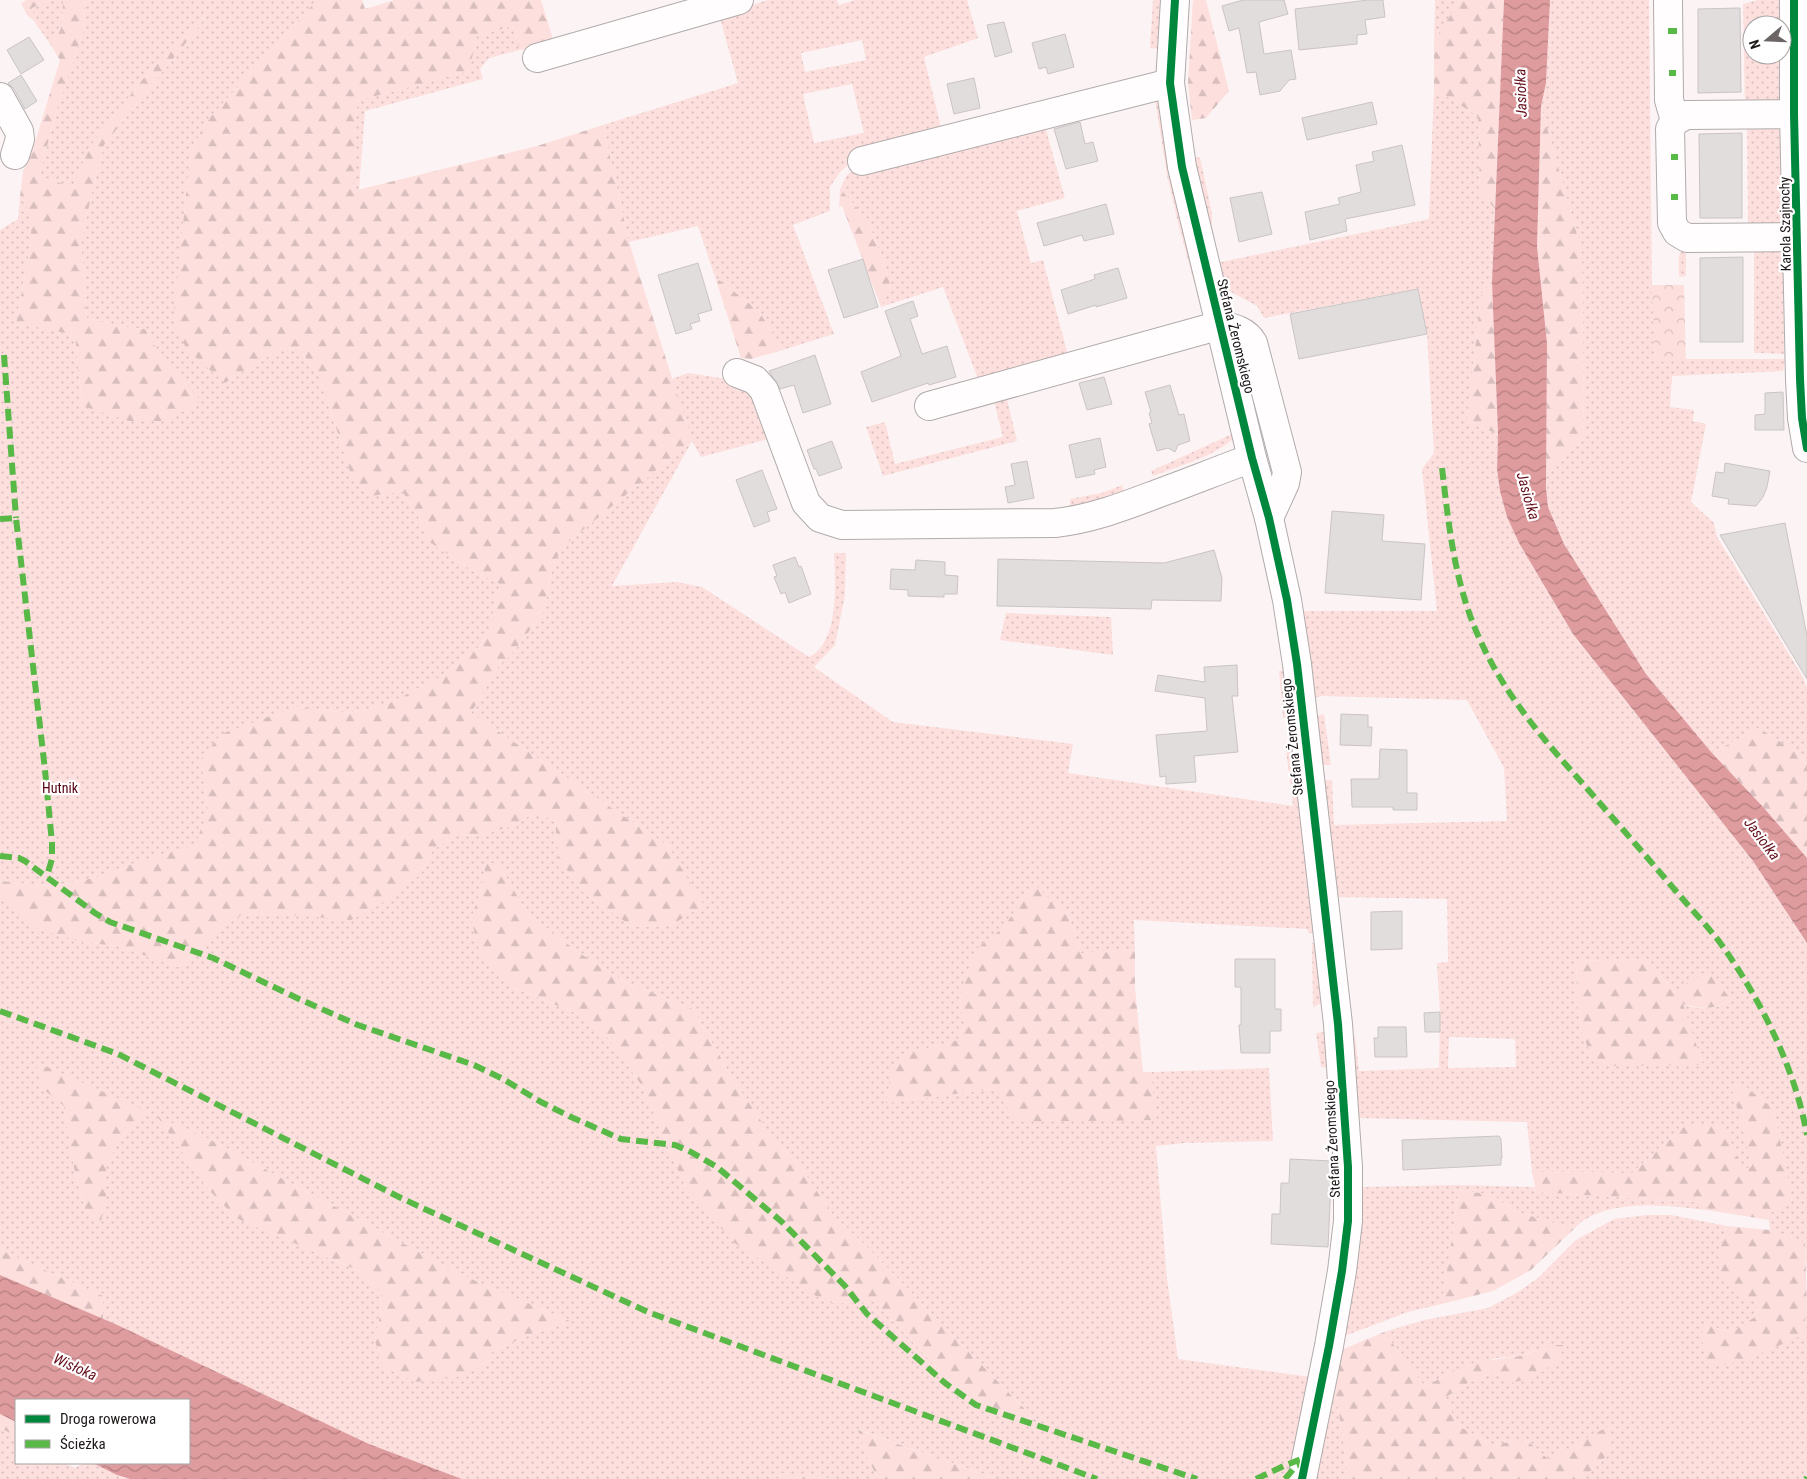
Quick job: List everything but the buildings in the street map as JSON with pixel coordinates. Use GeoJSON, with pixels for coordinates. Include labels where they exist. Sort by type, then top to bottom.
{"type":"FeatureCollection","features":[{"type":"Feature","properties":{"kind":"street"},"geometry":{"type":"LineString","coordinates":[[537,58],[740,0]]}},
{"type":"Feature","properties":{"kind":"street","name":"Stefana Żeromskiego"},"geometry":{"type":"LineString","coordinates":[[1175,0],[1170,83],[1182,167],[1252,458],[1269,518],[1287,600],[1296,656],[1338,1024],[1348,1167],[1348,1221],[1342,1271],[1329,1346],[1302,1479]]}},
{"type":"Feature","properties":{"kind":"street"},"geometry":{"type":"LineString","coordinates":[[1668,0],[1669,100],[1675,121]]}},
{"type":"Feature","properties":{"kind":"street","name":"Karola Szajnochy"},"geometry":{"type":"LineString","coordinates":[[1794,0],[1801,44],[1794,114],[1800,379],[1806,439]]}},
{"type":"Feature","properties":{"kind":"street"},"geometry":{"type":"LineString","coordinates":[[862,161],[1170,83]]}},
{"type":"Feature","properties":{"kind":"street"},"geometry":{"type":"LineString","coordinates":[[0,97],[19,131],[20,139],[15,155]]}},
{"type":"Feature","properties":{"kind":"street"},"geometry":{"type":"LineString","coordinates":[[1794,114],[1686,115],[1675,121],[1670,129],[1671,197],[1672,223],[1677,232],[1687,238],[1798,237]]}},
{"type":"Feature","properties":{"kind":"street"},"geometry":{"type":"LineString","coordinates":[[928,406],[1221,325],[1236,328],[1246,334],[1253,343],[1287,472],[1285,483],[1269,518]]}},
{"type":"Feature","properties":{"kind":"street"},"geometry":{"type":"LineString","coordinates":[[737,373],[755,380],[764,390],[806,503],[820,518],[842,525],[1074,521],[1089,518],[1136,502],[1252,458]]}},
{"type":"Feature","properties":{"kind":"green space"},"geometry":{"type":"Polygon","coordinates":[[[27,0],[50,0],[32,8],[34,21],[27,15],[21,3],[27,0]]]}},
{"type":"Feature","properties":{"kind":"green space"},"geometry":{"type":"Polygon","coordinates":[[[50,0],[63,0],[60,29],[50,44],[34,21],[32,8],[50,0]]]}},
{"type":"Feature","properties":{"kind":"green space"},"geometry":{"type":"Polygon","coordinates":[[[63,0],[86,0],[83,32],[57,110],[39,176],[73,187],[89,148],[143,79],[206,11],[201,24],[104,145],[81,242],[87,318],[121,327],[145,329],[164,361],[201,401],[167,421],[129,421],[82,406],[75,335],[16,323],[31,243],[31,214],[20,197],[23,172],[36,139],[60,60],[50,44],[60,29],[63,0]]]}},
{"type":"Feature","properties":{"kind":"green space","name":"Hutnik"},"geometry":{"type":"Polygon","coordinates":[[[86,0],[317,0],[204,124],[190,156],[181,244],[225,383],[281,348],[299,349],[320,377],[353,481],[372,496],[402,491],[419,518],[428,541],[470,569],[500,584],[489,630],[480,646],[440,677],[392,702],[349,713],[296,707],[201,759],[208,810],[196,845],[129,865],[99,877],[54,886],[0,881],[0,230],[18,219],[20,197],[32,214],[31,243],[16,322],[75,335],[82,406],[201,401],[164,361],[145,329],[121,327],[87,318],[81,242],[104,145],[201,24],[206,13],[143,79],[89,148],[73,187],[39,176],[57,110],[83,32],[86,0]]]}},
{"type":"Feature","properties":{"kind":"green space"},"geometry":{"type":"Polygon","coordinates":[[[317,0],[362,0],[365,9],[395,0],[541,0],[555,46],[520,50],[512,26],[477,36],[469,71],[357,101],[353,191],[537,146],[603,125],[629,242],[692,441],[567,543],[554,562],[543,613],[511,655],[500,664],[471,713],[668,846],[704,905],[670,926],[633,927],[584,893],[559,859],[555,822],[537,811],[515,825],[479,836],[454,835],[433,850],[420,875],[384,902],[351,920],[278,914],[242,915],[217,929],[192,956],[178,967],[117,946],[82,942],[36,928],[0,894],[0,881],[54,886],[99,877],[129,865],[195,845],[208,810],[201,759],[221,734],[296,707],[349,713],[392,702],[440,677],[480,646],[489,630],[500,584],[470,569],[428,541],[419,518],[402,491],[372,496],[353,481],[320,377],[299,349],[281,348],[225,383],[187,350],[173,321],[190,156],[204,124],[317,0]]]}},
{"type":"Feature","properties":{"kind":"green space"},"geometry":{"type":"Polygon","coordinates":[[[768,0],[837,0],[839,5],[855,0],[967,0],[978,38],[924,57],[943,136],[854,160],[840,172],[830,187],[830,211],[793,225],[834,334],[783,350],[759,311],[715,277],[698,226],[629,242],[603,125],[738,83],[719,15],[768,0]],[[862,40],[801,53],[805,72],[866,60],[862,40]],[[852,84],[803,94],[814,143],[864,133],[852,84]]]}},
{"type":"Feature","properties":{"kind":"green space"},"geometry":{"type":"Polygon","coordinates":[[[1153,0],[1162,0],[1159,49],[1150,48],[1153,0]]]}},
{"type":"Feature","properties":{"kind":"green space"},"geometry":{"type":"Polygon","coordinates":[[[1193,0],[1206,0],[1229,91],[1206,118],[1192,120],[1188,83],[1193,0]]]}},
{"type":"Feature","properties":{"kind":"green space"},"geometry":{"type":"Polygon","coordinates":[[[1435,0],[1460,0],[1434,41],[1435,0]]]}},
{"type":"Feature","properties":{"kind":"green space"},"geometry":{"type":"Polygon","coordinates":[[[1460,0],[1504,0],[1495,209],[1480,191],[1478,116],[1434,89],[1434,41],[1460,0]]]}},
{"type":"Feature","properties":{"kind":"green space"},"geometry":{"type":"Polygon","coordinates":[[[1550,0],[1649,0],[1652,285],[1655,361],[1686,361],[1686,359],[1785,359],[1783,371],[1672,376],[1670,407],[1694,410],[1693,421],[1706,424],[1691,502],[1714,523],[1717,537],[1803,677],[1807,688],[1807,764],[1798,753],[1759,728],[1712,753],[1646,674],[1564,544],[1548,507],[1546,477],[1584,438],[1582,252],[1541,106],[1546,83],[1550,0]]]}},
{"type":"Feature","properties":{"kind":"green space"},"geometry":{"type":"Polygon","coordinates":[[[1758,0],[1780,0],[1781,15],[1743,15],[1743,4],[1758,0]]]}},
{"type":"Feature","properties":{"kind":"green space"},"geometry":{"type":"Polygon","coordinates":[[[512,26],[520,50],[489,58],[480,69],[483,79],[365,111],[359,190],[352,191],[357,101],[469,71],[477,36],[512,26]]]}},
{"type":"Feature","properties":{"kind":"green space"},"geometry":{"type":"Polygon","coordinates":[[[1744,65],[1781,65],[1781,104],[1745,108],[1744,65]]]}},
{"type":"Feature","properties":{"kind":"green space"},"geometry":{"type":"Polygon","coordinates":[[[1434,89],[1478,116],[1480,191],[1495,209],[1492,282],[1481,294],[1467,422],[1498,434],[1497,469],[1500,491],[1507,517],[1519,543],[1573,634],[1753,861],[1807,943],[1807,1276],[1805,1243],[1770,1230],[1768,1214],[1792,1201],[1774,1109],[1742,1084],[1731,1085],[1753,1166],[1742,1170],[1699,1126],[1685,1126],[1632,1173],[1532,1172],[1527,1122],[1354,1118],[1349,1037],[1355,1036],[1359,1071],[1439,1068],[1440,1012],[1437,963],[1448,962],[1447,899],[1332,897],[1320,781],[1332,780],[1334,825],[1507,821],[1504,768],[1467,700],[1321,696],[1311,699],[1300,611],[1437,611],[1422,469],[1434,453],[1427,334],[1418,289],[1264,318],[1257,306],[1224,288],[1216,263],[1429,219],[1434,89]],[[1644,959],[1576,961],[1577,1002],[1581,1031],[1703,1065],[1682,1004],[1696,1008],[1708,1008],[1732,1001],[1675,991],[1644,959]],[[1449,1037],[1448,1068],[1516,1067],[1515,1039],[1449,1037]]]}},
{"type":"Feature","properties":{"kind":"green space"},"geometry":{"type":"Polygon","coordinates":[[[1154,93],[1165,95],[1201,280],[1194,282],[1167,175],[1154,93]]]}},
{"type":"Feature","properties":{"kind":"green space"},"geometry":{"type":"Polygon","coordinates":[[[1541,106],[1582,252],[1584,438],[1546,477],[1547,343],[1537,246],[1541,106]]]}},
{"type":"Feature","properties":{"kind":"green space"},"geometry":{"type":"Polygon","coordinates":[[[1043,119],[1065,198],[1017,211],[1031,263],[1043,260],[1070,363],[981,387],[943,287],[881,307],[890,285],[886,268],[867,219],[840,189],[847,175],[853,170],[1043,119]]]}},
{"type":"Feature","properties":{"kind":"green space"},"geometry":{"type":"Polygon","coordinates":[[[1747,125],[1781,128],[1782,228],[1748,230],[1747,125]]]}},
{"type":"Feature","properties":{"kind":"green space"},"geometry":{"type":"Polygon","coordinates":[[[1200,157],[1212,214],[1211,241],[1192,159],[1200,157]]]}},
{"type":"Feature","properties":{"kind":"green space"},"geometry":{"type":"Polygon","coordinates":[[[840,189],[867,219],[886,268],[890,285],[881,307],[842,206],[839,207],[840,189]]]}},
{"type":"Feature","properties":{"kind":"green space"},"geometry":{"type":"Polygon","coordinates":[[[1686,245],[1686,276],[1679,277],[1679,255],[1686,245]]]}},
{"type":"Feature","properties":{"kind":"green space"},"geometry":{"type":"Polygon","coordinates":[[[1754,248],[1780,248],[1783,252],[1784,354],[1754,353],[1754,248]]]}},
{"type":"Feature","properties":{"kind":"green space"},"geometry":{"type":"Polygon","coordinates":[[[715,277],[759,311],[783,350],[751,359],[741,358],[715,277]]]}},
{"type":"Feature","properties":{"kind":"green space"},"geometry":{"type":"Polygon","coordinates":[[[1492,282],[1498,434],[1467,422],[1481,294],[1492,282]]]}},
{"type":"Feature","properties":{"kind":"green space"},"geometry":{"type":"Polygon","coordinates":[[[1652,285],[1684,285],[1686,361],[1655,362],[1652,285]]]}},
{"type":"Feature","properties":{"kind":"green space"},"geometry":{"type":"Polygon","coordinates":[[[688,373],[733,380],[748,385],[776,437],[701,457],[692,441],[672,379],[688,373]]]}},
{"type":"Feature","properties":{"kind":"green space"},"geometry":{"type":"Polygon","coordinates":[[[1005,391],[1017,441],[883,476],[866,427],[885,422],[895,464],[1003,437],[992,393],[1005,391]]]}},
{"type":"Feature","properties":{"kind":"green space"},"geometry":{"type":"Polygon","coordinates":[[[1231,404],[1236,436],[1208,455],[1153,476],[1151,471],[1232,434],[1225,407],[1231,404]]]}},
{"type":"Feature","properties":{"kind":"green space"},"geometry":{"type":"Polygon","coordinates":[[[692,441],[612,586],[677,582],[702,587],[809,657],[819,649],[826,639],[831,625],[835,595],[834,553],[846,553],[845,595],[835,645],[814,667],[893,722],[1073,744],[1068,773],[1293,806],[1285,742],[1293,743],[1316,931],[1309,934],[1307,929],[1134,920],[1135,950],[1081,953],[1069,917],[1033,884],[1004,927],[975,951],[959,1002],[965,1022],[958,1040],[901,1055],[886,1103],[994,1089],[1153,1120],[1152,1072],[1269,1068],[1273,1141],[1185,1143],[1156,1146],[1167,1278],[1178,1359],[1311,1377],[1294,1446],[1293,1479],[997,1479],[859,1430],[868,1459],[878,1479],[830,1479],[781,1473],[778,1479],[462,1479],[369,1444],[103,1319],[103,1296],[0,1250],[0,894],[11,903],[82,942],[117,946],[178,967],[192,956],[217,929],[242,915],[278,914],[420,875],[433,850],[454,835],[479,836],[515,825],[537,811],[555,822],[559,859],[584,893],[633,927],[670,926],[703,905],[668,846],[471,713],[500,664],[511,655],[543,613],[554,562],[567,543],[692,441]],[[486,863],[482,886],[471,919],[512,987],[578,1014],[610,1040],[642,1086],[685,1186],[827,1303],[875,1302],[972,1405],[1047,1432],[870,1250],[833,1215],[799,1165],[775,1141],[734,1081],[693,1009],[625,982],[578,952],[527,913],[498,863],[486,863]],[[64,1106],[74,1168],[85,1209],[101,1221],[106,1202],[105,1168],[120,1138],[146,1111],[64,1106]],[[158,1117],[208,1189],[236,1218],[359,1271],[381,1293],[380,1315],[375,1341],[484,1365],[493,1351],[534,1333],[572,1322],[462,1275],[211,1140],[158,1117]]]}},
{"type":"Feature","properties":{"kind":"green space"},"geometry":{"type":"Polygon","coordinates":[[[1122,485],[1124,492],[1071,513],[1070,499],[1102,493],[1122,485]]]}},
{"type":"Feature","properties":{"kind":"green space"},"geometry":{"type":"Polygon","coordinates":[[[1006,613],[1111,617],[1113,655],[1000,640],[1006,613]]]}},
{"type":"Feature","properties":{"kind":"green space"},"geometry":{"type":"Polygon","coordinates":[[[1279,671],[1288,671],[1294,718],[1283,718],[1279,671]]]}},
{"type":"Feature","properties":{"kind":"green space"},"geometry":{"type":"Polygon","coordinates":[[[1324,714],[1331,765],[1319,765],[1313,717],[1324,714]]]}},
{"type":"Feature","properties":{"kind":"green space"},"geometry":{"type":"Polygon","coordinates":[[[1759,728],[1798,753],[1807,764],[1807,858],[1764,808],[1712,753],[1759,728]]]}},
{"type":"Feature","properties":{"kind":"green space"},"geometry":{"type":"Polygon","coordinates":[[[486,863],[498,863],[527,913],[578,952],[625,982],[693,1009],[734,1081],[775,1141],[799,1165],[833,1215],[870,1250],[1048,1433],[972,1405],[875,1302],[827,1303],[733,1242],[685,1186],[642,1086],[610,1040],[578,1014],[512,987],[481,957],[471,919],[482,886],[486,863]]]}},
{"type":"Feature","properties":{"kind":"green space"},"geometry":{"type":"Polygon","coordinates":[[[1033,883],[1069,917],[1081,953],[1135,950],[1135,987],[1143,1072],[1152,1072],[1154,1120],[1017,1122],[994,1089],[886,1103],[891,1073],[901,1055],[958,1040],[965,1022],[959,1002],[975,950],[1004,927],[1033,883]]]}},
{"type":"Feature","properties":{"kind":"green space"},"geometry":{"type":"Polygon","coordinates":[[[1312,943],[1318,944],[1324,1002],[1313,1007],[1312,943]]]}},
{"type":"Feature","properties":{"kind":"green space"},"geometry":{"type":"Polygon","coordinates":[[[1644,959],[1675,991],[1708,970],[1732,1001],[1708,1008],[1683,1004],[1703,1065],[1596,1066],[1581,1031],[1577,1002],[1576,961],[1644,959]]]}},
{"type":"Feature","properties":{"kind":"green space"},"geometry":{"type":"Polygon","coordinates":[[[1327,1032],[1331,1068],[1321,1067],[1316,1033],[1327,1032]]]}},
{"type":"Feature","properties":{"kind":"green space"},"geometry":{"type":"Polygon","coordinates":[[[36,1062],[146,1111],[120,1138],[106,1168],[106,1202],[101,1221],[85,1209],[74,1168],[64,1106],[42,1088],[36,1062]]]}},
{"type":"Feature","properties":{"kind":"green space"},"geometry":{"type":"Polygon","coordinates":[[[1742,1084],[1774,1109],[1792,1201],[1768,1214],[1769,1220],[1713,1211],[1698,1202],[1536,1192],[1532,1172],[1632,1173],[1685,1126],[1725,1126],[1742,1170],[1752,1166],[1731,1085],[1742,1084]]]}},
{"type":"Feature","properties":{"kind":"green space"},"geometry":{"type":"Polygon","coordinates":[[[157,1116],[211,1140],[462,1275],[572,1322],[534,1333],[493,1351],[484,1365],[463,1376],[416,1382],[383,1367],[375,1341],[380,1315],[381,1293],[359,1271],[236,1218],[208,1189],[157,1116]]]}},
{"type":"Feature","properties":{"kind":"green space"},"geometry":{"type":"Polygon","coordinates":[[[1459,1185],[1535,1187],[1536,1192],[1698,1202],[1713,1211],[1660,1206],[1621,1207],[1587,1219],[1574,1229],[1514,1211],[1493,1195],[1459,1190],[1442,1304],[1408,1312],[1342,1337],[1358,1187],[1459,1185]]]}},
{"type":"Feature","properties":{"kind":"green space"},"geometry":{"type":"Polygon","coordinates":[[[1459,1190],[1493,1195],[1514,1211],[1574,1229],[1531,1270],[1493,1291],[1442,1304],[1459,1190]]]}},
{"type":"Feature","properties":{"kind":"green space"},"geometry":{"type":"Polygon","coordinates":[[[1647,1215],[1671,1215],[1727,1226],[1718,1255],[1739,1295],[1758,1303],[1755,1317],[1736,1329],[1721,1331],[1706,1320],[1701,1338],[1803,1335],[1807,1305],[1807,1479],[1582,1479],[1609,1454],[1548,1459],[1530,1443],[1514,1441],[1493,1445],[1462,1428],[1443,1399],[1471,1381],[1493,1373],[1511,1383],[1536,1350],[1520,1356],[1497,1358],[1452,1371],[1425,1387],[1384,1332],[1424,1320],[1488,1308],[1518,1292],[1538,1278],[1576,1240],[1614,1219],[1647,1215]]]}},
{"type":"Feature","properties":{"kind":"green space"},"geometry":{"type":"Polygon","coordinates":[[[1727,1226],[1770,1230],[1805,1243],[1807,1305],[1803,1335],[1753,1357],[1721,1366],[1709,1364],[1701,1338],[1706,1319],[1721,1331],[1736,1329],[1755,1317],[1758,1303],[1739,1295],[1721,1273],[1718,1255],[1727,1226]]]}},
{"type":"Feature","properties":{"kind":"green space"},"geometry":{"type":"Polygon","coordinates":[[[0,1250],[103,1296],[103,1319],[0,1275],[0,1250]]]}},
{"type":"Feature","properties":{"kind":"green space"},"geometry":{"type":"Polygon","coordinates":[[[1384,1332],[1425,1387],[1452,1371],[1477,1362],[1520,1356],[1552,1345],[1563,1345],[1561,1358],[1535,1377],[1511,1383],[1493,1373],[1471,1381],[1443,1399],[1462,1428],[1493,1445],[1514,1441],[1530,1443],[1548,1459],[1611,1425],[1609,1454],[1582,1479],[1347,1479],[1348,1473],[1334,1381],[1339,1351],[1384,1332]]]}},
{"type":"Feature","properties":{"kind":"green space"},"geometry":{"type":"Polygon","coordinates":[[[1334,1381],[1348,1473],[1347,1479],[1307,1479],[1334,1381]]]}},
{"type":"Feature","properties":{"kind":"green space"},"geometry":{"type":"Polygon","coordinates":[[[0,1414],[15,1422],[15,1436],[0,1428],[0,1414]]]}},
{"type":"Feature","properties":{"kind":"green space"},"geometry":{"type":"Polygon","coordinates":[[[0,1428],[15,1436],[15,1464],[68,1464],[75,1468],[83,1464],[95,1464],[119,1476],[130,1479],[0,1479],[0,1428]]]}},
{"type":"Feature","properties":{"kind":"green space"},"geometry":{"type":"Polygon","coordinates":[[[858,1430],[997,1479],[878,1479],[868,1459],[858,1430]]]}},
{"type":"Feature","properties":{"kind":"green space"},"geometry":{"type":"Polygon","coordinates":[[[781,1473],[828,1478],[830,1479],[778,1479],[781,1473]]]}},
{"type":"Feature","properties":{"kind":"water","name":"Jasiołka"},"geometry":{"type":"Polygon","coordinates":[[[1504,0],[1550,0],[1546,83],[1541,106],[1537,246],[1547,343],[1546,487],[1548,507],[1564,544],[1646,674],[1712,753],[1764,808],[1807,858],[1807,943],[1753,861],[1573,634],[1519,543],[1507,517],[1500,491],[1497,469],[1498,434],[1492,282],[1504,0]]]}},
{"type":"Feature","properties":{"kind":"water","name":"Wisłoka"},"geometry":{"type":"Polygon","coordinates":[[[0,1275],[113,1323],[369,1444],[462,1479],[130,1479],[95,1464],[190,1464],[190,1399],[15,1399],[15,1422],[0,1414],[0,1275]]]}},
{"type":"Feature","properties":{"kind":"marked path"},"geometry":{"type":"LineString","coordinates":[[1668,31],[1677,31]]}},
{"type":"Feature","properties":{"kind":"marked path"},"geometry":{"type":"LineString","coordinates":[[1669,73],[1676,73]]}},
{"type":"Feature","properties":{"kind":"marked path"},"geometry":{"type":"LineString","coordinates":[[1671,157],[1678,157]]}},
{"type":"Feature","properties":{"kind":"marked path"},"geometry":{"type":"LineString","coordinates":[[1671,197],[1678,197]]}},
{"type":"Feature","properties":{"kind":"marked path"},"geometry":{"type":"LineString","coordinates":[[4,355],[16,518]]}},
{"type":"Feature","properties":{"kind":"marked path"},"geometry":{"type":"LineString","coordinates":[[1442,468],[1454,557],[1459,579],[1472,621],[1492,663],[1503,683],[1530,722],[1706,926],[1736,966],[1775,1035],[1794,1085],[1807,1135]]}},
{"type":"Feature","properties":{"kind":"marked path"},"geometry":{"type":"LineString","coordinates":[[0,519],[16,518],[52,843],[52,859],[47,876]]}},
{"type":"Feature","properties":{"kind":"marked path"},"geometry":{"type":"LineString","coordinates":[[0,856],[19,858],[25,861],[110,922],[213,958],[358,1025],[474,1065],[503,1079],[541,1102],[621,1139],[675,1145],[691,1152],[717,1167],[782,1222],[845,1286],[867,1314],[945,1383],[976,1405],[1197,1479]]}},
{"type":"Feature","properties":{"kind":"marked path"},"geometry":{"type":"LineString","coordinates":[[0,1011],[118,1054],[401,1198],[648,1312],[1097,1479]]}},
{"type":"Feature","properties":{"kind":"marked path"},"geometry":{"type":"LineString","coordinates":[[1256,1479],[1306,1457]]}},
{"type":"Feature","properties":{"kind":"marked path"},"geometry":{"type":"LineString","coordinates":[[1285,1479],[1296,1466],[1305,1463]]}},
{"type":"Feature","properties":{"kind":"cycle path"},"geometry":{"type":"LineString","coordinates":[[1175,0],[1170,83],[1182,167],[1252,458],[1269,518],[1287,600],[1297,664],[1338,1024],[1348,1167],[1348,1221],[1342,1271],[1329,1346],[1302,1479]]}},
{"type":"Feature","properties":{"kind":"cycle path"},"geometry":{"type":"LineString","coordinates":[[1794,0],[1794,114],[1800,379],[1802,418],[1807,448]]}}]}
